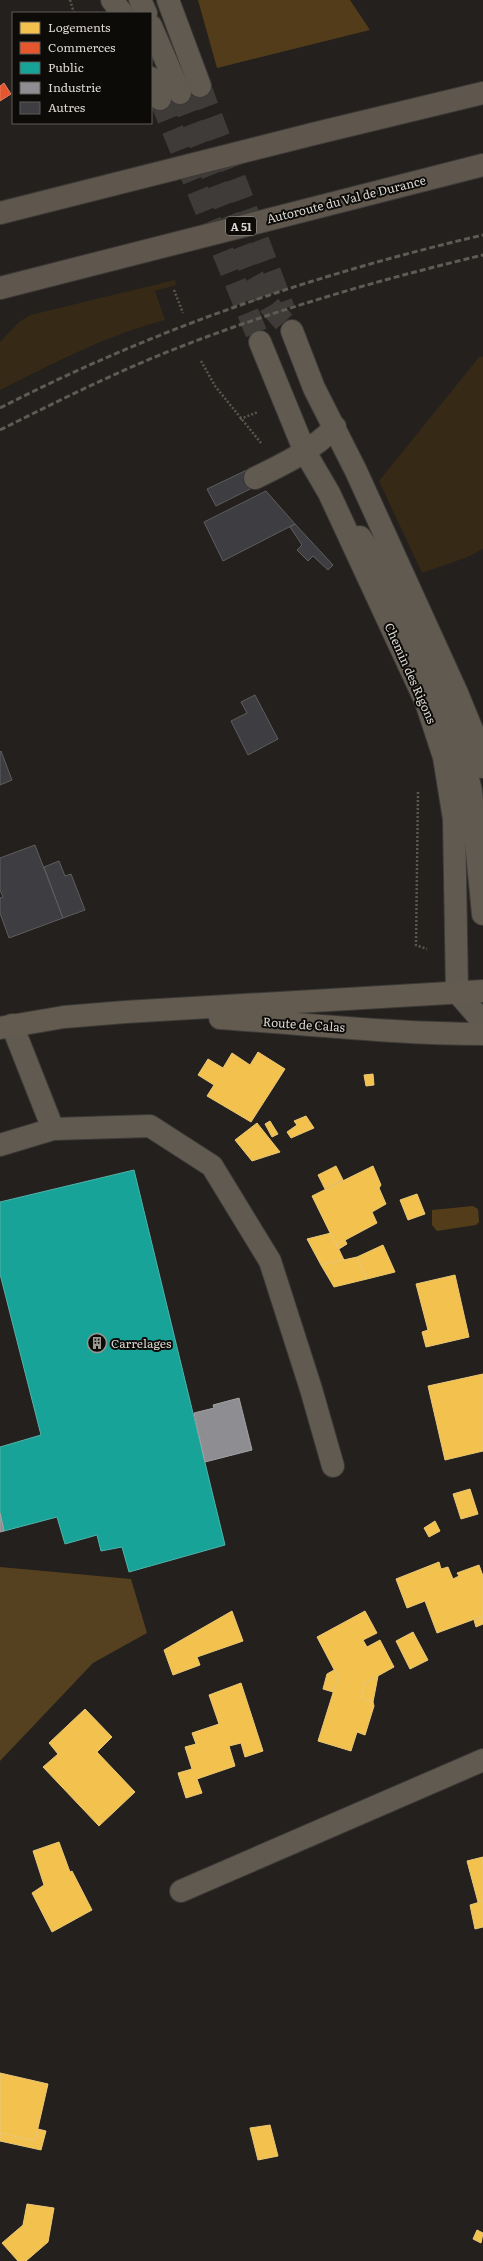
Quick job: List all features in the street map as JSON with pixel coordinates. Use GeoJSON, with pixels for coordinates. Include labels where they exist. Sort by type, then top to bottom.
{"type":"FeatureCollection","features":[{"type":"Feature","properties":{"kind":"highway"},"geometry":{"type":"LineString","coordinates":[[0,213],[317,133],[483,93]]}},
{"type":"Feature","properties":{"kind":"highway","name":"Autoroute du Val de Durance"},"geometry":{"type":"LineString","coordinates":[[0,288],[483,164]]}},
{"type":"Feature","properties":{"kind":"main road","name":"Route de Calas"},"geometry":{"type":"LineString","coordinates":[[6,1027],[64,1018],[125,1012],[483,991]]}},
{"type":"Feature","properties":{"kind":"main road","name":"Route de Calas"},"geometry":{"type":"LineString","coordinates":[[125,1012],[350,1026],[411,1033],[483,1034]]}},
{"type":"Feature","properties":{"kind":"street"},"geometry":{"type":"LineString","coordinates":[[112,0],[121,12]]}},
{"type":"Feature","properties":{"kind":"street"},"geometry":{"type":"LineString","coordinates":[[140,0],[146,12]]}},
{"type":"Feature","properties":{"kind":"street"},"geometry":{"type":"LineString","coordinates":[[168,0],[180,92]]}},
{"type":"Feature","properties":{"kind":"street"},"geometry":{"type":"LineString","coordinates":[[152,28],[180,92]]}},
{"type":"Feature","properties":{"kind":"street"},"geometry":{"type":"LineString","coordinates":[[152,78],[180,92]]}},
{"type":"Feature","properties":{"kind":"street"},"geometry":{"type":"LineString","coordinates":[[292,331],[314,388],[335,427],[480,742],[483,767]]}},
{"type":"Feature","properties":{"kind":"street","name":"Chemin des Rigons"},"geometry":{"type":"LineString","coordinates":[[260,342],[305,452],[329,494],[426,702],[444,757],[454,819],[457,992]]}},
{"type":"Feature","properties":{"kind":"street"},"geometry":{"type":"LineString","coordinates":[[255,478],[305,452],[322,441],[335,427]]}},
{"type":"Feature","properties":{"kind":"street","name":"Chemin des Rigons"},"geometry":{"type":"LineString","coordinates":[[329,494],[381,566],[447,710],[461,749],[471,790],[483,914]]}},
{"type":"Feature","properties":{"kind":"street"},"geometry":{"type":"LineString","coordinates":[[457,992],[483,1022]]}},
{"type":"Feature","properties":{"kind":"street"},"geometry":{"type":"LineString","coordinates":[[6,1027],[53,1129]]}},
{"type":"Feature","properties":{"kind":"street"},"geometry":{"type":"LineString","coordinates":[[0,1145],[53,1129],[150,1126],[212,1166],[270,1261],[311,1389],[333,1466]]}},
{"type":"Feature","properties":{"kind":"street"},"geometry":{"type":"LineString","coordinates":[[181,1891],[483,1760]]}},
{"type":"Feature","properties":{"kind":"path"},"geometry":{"type":"LineString","coordinates":[[70,0],[74,12]]}},
{"type":"Feature","properties":{"kind":"path"},"geometry":{"type":"LineString","coordinates":[[174,290],[183,313]]}},
{"type":"Feature","properties":{"kind":"path"},"geometry":{"type":"LineString","coordinates":[[201,361],[215,386],[279,466]]}},
{"type":"Feature","properties":{"kind":"path"},"geometry":{"type":"LineString","coordinates":[[416,945],[418,787]]}},
{"type":"Feature","properties":{"kind":"shaded area"},"geometry":{"type":"Polygon","coordinates":[[[198,0],[350,0],[370,30],[217,68],[198,0]]]}},
{"type":"Feature","properties":{"kind":"shaded area"},"geometry":{"type":"Polygon","coordinates":[[[175,280],[176,285],[155,291],[165,320],[122,333],[61,360],[0,390],[0,342],[18,323],[30,315],[175,280]]]}},
{"type":"Feature","properties":{"kind":"shaded area"},"geometry":{"type":"Polygon","coordinates":[[[480,356],[483,357],[483,549],[465,558],[422,573],[379,481],[480,356]]]}},
{"type":"Feature","properties":{"kind":"shaded area"},"geometry":{"type":"Polygon","coordinates":[[[473,1206],[478,1209],[479,1222],[476,1225],[437,1231],[432,1225],[432,1210],[473,1206]]]}},
{"type":"Feature","properties":{"kind":"shaded area"},"geometry":{"type":"Polygon","coordinates":[[[0,1567],[131,1579],[147,1633],[93,1663],[0,1761],[0,1567]]]}},
{"type":"Feature","properties":{"kind":"building: Logements"},"geometry":{"type":"Polygon","coordinates":[[[258,1052],[285,1069],[251,1122],[207,1096],[214,1085],[198,1075],[208,1059],[223,1068],[232,1053],[250,1065],[258,1052]]]}},
{"type":"Feature","properties":{"kind":"building: Logements"},"geometry":{"type":"Polygon","coordinates":[[[373,1074],[374,1085],[366,1086],[364,1075],[373,1074]]]}},
{"type":"Feature","properties":{"kind":"building: Logements"},"geometry":{"type":"Polygon","coordinates":[[[306,1116],[314,1128],[291,1138],[287,1132],[297,1125],[294,1121],[306,1116]]]}},
{"type":"Feature","properties":{"kind":"building: Logements"},"geometry":{"type":"Polygon","coordinates":[[[270,1121],[278,1134],[272,1137],[265,1124],[270,1121]]]}},
{"type":"Feature","properties":{"kind":"building: Logements"},"geometry":{"type":"Polygon","coordinates":[[[257,1123],[280,1152],[252,1161],[235,1140],[257,1123]]]}},
{"type":"Feature","properties":{"kind":"building: Logements"},"geometry":{"type":"Polygon","coordinates":[[[336,1166],[343,1180],[325,1189],[318,1175],[336,1166]]]}},
{"type":"Feature","properties":{"kind":"building: Logements"},"geometry":{"type":"Polygon","coordinates":[[[373,1166],[381,1185],[379,1188],[386,1204],[372,1212],[377,1223],[336,1245],[312,1196],[373,1166]]]}},
{"type":"Feature","properties":{"kind":"building: Logements"},"geometry":{"type":"Polygon","coordinates":[[[417,1194],[425,1214],[408,1220],[400,1200],[417,1194]]]}},
{"type":"Feature","properties":{"kind":"building: Logements"},"geometry":{"type":"Polygon","coordinates":[[[331,1233],[344,1260],[321,1265],[307,1239],[331,1233]]]}},
{"type":"Feature","properties":{"kind":"building: Logements"},"geometry":{"type":"Polygon","coordinates":[[[345,1240],[347,1244],[339,1249],[336,1245],[345,1240]]]}},
{"type":"Feature","properties":{"kind":"building: Logements"},"geometry":{"type":"Polygon","coordinates":[[[383,1245],[395,1272],[367,1279],[357,1257],[383,1245]]]}},
{"type":"Feature","properties":{"kind":"building: Logements"},"geometry":{"type":"Polygon","coordinates":[[[357,1257],[367,1279],[334,1287],[321,1265],[357,1257]]]}},
{"type":"Feature","properties":{"kind":"building: Logements"},"geometry":{"type":"Polygon","coordinates":[[[455,1275],[469,1337],[426,1347],[422,1332],[428,1330],[416,1284],[455,1275]]]}},
{"type":"Feature","properties":{"kind":"building: Logements"},"geometry":{"type":"Polygon","coordinates":[[[483,1374],[483,1451],[445,1460],[428,1386],[483,1374]]]}},
{"type":"Feature","properties":{"kind":"building: Logements"},"geometry":{"type":"Polygon","coordinates":[[[470,1489],[478,1514],[461,1519],[453,1494],[470,1489]]]}},
{"type":"Feature","properties":{"kind":"building: Logements"},"geometry":{"type":"Polygon","coordinates":[[[435,1521],[440,1531],[429,1537],[424,1528],[435,1521]]]}},
{"type":"Feature","properties":{"kind":"building: Logements"},"geometry":{"type":"Polygon","coordinates":[[[439,1562],[441,1569],[448,1567],[453,1579],[459,1576],[457,1573],[479,1565],[483,1576],[483,1616],[437,1633],[425,1601],[407,1608],[396,1579],[439,1562]]]}},
{"type":"Feature","properties":{"kind":"building: Logements"},"geometry":{"type":"Polygon","coordinates":[[[232,1611],[243,1641],[197,1657],[200,1665],[173,1675],[164,1650],[232,1611]]]}},
{"type":"Feature","properties":{"kind":"building: Logements"},"geometry":{"type":"Polygon","coordinates":[[[365,1611],[377,1633],[363,1640],[367,1647],[380,1640],[394,1667],[365,1683],[361,1698],[373,1702],[374,1706],[365,1735],[357,1732],[351,1751],[318,1741],[338,1677],[317,1637],[365,1611]]]}},
{"type":"Feature","properties":{"kind":"building: Logements"},"geometry":{"type":"Polygon","coordinates":[[[483,1616],[483,1624],[476,1627],[474,1620],[483,1616]]]}},
{"type":"Feature","properties":{"kind":"building: Logements"},"geometry":{"type":"Polygon","coordinates":[[[413,1632],[428,1660],[410,1669],[396,1641],[413,1632]]]}},
{"type":"Feature","properties":{"kind":"building: Logements"},"geometry":{"type":"Polygon","coordinates":[[[334,1670],[338,1677],[333,1692],[323,1689],[327,1674],[334,1670]]]}},
{"type":"Feature","properties":{"kind":"building: Logements"},"geometry":{"type":"Polygon","coordinates":[[[378,1676],[373,1702],[361,1698],[365,1683],[378,1676]]]}},
{"type":"Feature","properties":{"kind":"building: Logements"},"geometry":{"type":"Polygon","coordinates":[[[241,1683],[263,1751],[245,1757],[241,1743],[229,1746],[235,1766],[197,1779],[202,1793],[186,1798],[178,1773],[192,1769],[185,1747],[196,1744],[192,1733],[219,1724],[209,1695],[241,1683]]]}},
{"type":"Feature","properties":{"kind":"building: Logements"},"geometry":{"type":"Polygon","coordinates":[[[85,1709],[112,1737],[97,1752],[135,1792],[99,1826],[43,1767],[58,1754],[49,1743],[85,1709]]]}},
{"type":"Feature","properties":{"kind":"building: Logements"},"geometry":{"type":"Polygon","coordinates":[[[59,1842],[70,1872],[72,1871],[92,1910],[52,1932],[32,1893],[44,1885],[33,1851],[59,1842]]]}},
{"type":"Feature","properties":{"kind":"building: Logements"},"geometry":{"type":"Polygon","coordinates":[[[483,1857],[483,1901],[478,1902],[467,1861],[483,1857]]]}},
{"type":"Feature","properties":{"kind":"building: Logements"},"geometry":{"type":"Polygon","coordinates":[[[483,1901],[483,1927],[475,1929],[470,1905],[483,1901]]]}},
{"type":"Feature","properties":{"kind":"building: Logements"},"geometry":{"type":"Polygon","coordinates":[[[0,2073],[48,2084],[35,2141],[0,2133],[0,2073]]]}},
{"type":"Feature","properties":{"kind":"building: Logements"},"geometry":{"type":"Polygon","coordinates":[[[270,2125],[278,2156],[258,2160],[250,2128],[270,2125]]]}},
{"type":"Feature","properties":{"kind":"building: Logements"},"geometry":{"type":"Polygon","coordinates":[[[38,2129],[46,2131],[41,2150],[0,2141],[0,2133],[35,2141],[38,2129]]]}},
{"type":"Feature","properties":{"kind":"building: Logements"},"geometry":{"type":"Polygon","coordinates":[[[27,2204],[54,2208],[48,2242],[26,2261],[18,2261],[2,2243],[23,2225],[27,2204]]]}},
{"type":"Feature","properties":{"kind":"building: Logements"},"geometry":{"type":"Polygon","coordinates":[[[477,2230],[483,2233],[481,2243],[473,2239],[477,2230]]]}},
{"type":"Feature","properties":{"kind":"building: Commerces"},"geometry":{"type":"Polygon","coordinates":[[[4,83],[11,94],[0,101],[0,86],[4,83]]]}},
{"type":"Feature","properties":{"kind":"building: Public","name":"Carrelages"},"geometry":{"type":"Polygon","coordinates":[[[134,1170],[225,1545],[129,1572],[122,1547],[101,1551],[97,1535],[65,1544],[57,1517],[4,1531],[0,1513],[0,1447],[41,1435],[0,1274],[0,1202],[134,1170]]]}},
{"type":"Feature","properties":{"kind":"building: Industrie"},"geometry":{"type":"Polygon","coordinates":[[[239,1398],[252,1450],[205,1462],[194,1413],[214,1408],[213,1405],[239,1398]]]}},
{"type":"Feature","properties":{"kind":"building: Industrie"},"geometry":{"type":"Polygon","coordinates":[[[0,1513],[4,1531],[0,1532],[0,1513]]]}},
{"type":"Feature","properties":{"kind":"building: Autres"},"geometry":{"type":"Polygon","coordinates":[[[249,469],[260,484],[216,506],[207,489],[249,469]]]}},
{"type":"Feature","properties":{"kind":"building: Autres"},"geometry":{"type":"Polygon","coordinates":[[[266,491],[295,524],[223,561],[204,522],[266,491]]]}},
{"type":"Feature","properties":{"kind":"building: Autres"},"geometry":{"type":"Polygon","coordinates":[[[295,524],[333,565],[328,570],[313,556],[308,561],[297,550],[302,545],[290,527],[295,524]]]}},
{"type":"Feature","properties":{"kind":"building: Autres"},"geometry":{"type":"Polygon","coordinates":[[[255,695],[278,739],[248,755],[231,721],[247,713],[241,702],[255,695]]]}},
{"type":"Feature","properties":{"kind":"building: Autres"},"geometry":{"type":"Polygon","coordinates":[[[1,751],[12,780],[0,785],[0,752],[1,751]]]}},
{"type":"Feature","properties":{"kind":"building: Autres"},"geometry":{"type":"Polygon","coordinates":[[[35,845],[63,918],[9,938],[0,913],[0,898],[3,897],[0,890],[0,858],[35,845]]]}},
{"type":"Feature","properties":{"kind":"building: Autres"},"geometry":{"type":"Polygon","coordinates":[[[59,861],[65,876],[71,874],[85,910],[63,918],[44,867],[59,861]]]}},
{"type":"Feature","properties":{"kind":"tunnel"},"geometry":{"type":"LineString","coordinates":[[200,86],[284,309]]}},
{"type":"Feature","properties":{"kind":"tunnel"},"geometry":{"type":"LineString","coordinates":[[180,93],[252,275],[270,306],[292,331]]}},
{"type":"Feature","properties":{"kind":"tunnel"},"geometry":{"type":"LineString","coordinates":[[160,99],[260,342]]}},
{"type":"Feature","properties":{"kind":"railway"},"geometry":{"type":"LineString","coordinates":[[0,408],[58,379],[117,353],[236,306],[358,267],[483,235]]}},
{"type":"Feature","properties":{"kind":"railway"},"geometry":{"type":"LineString","coordinates":[[0,430],[68,396],[161,354],[221,331],[332,295],[483,255]]}},
{"type":"Feature","properties":{"kind":"place","name":"Carrelages"},"geometry":{"type":"Point","coordinates":[97,1343]}}]}
